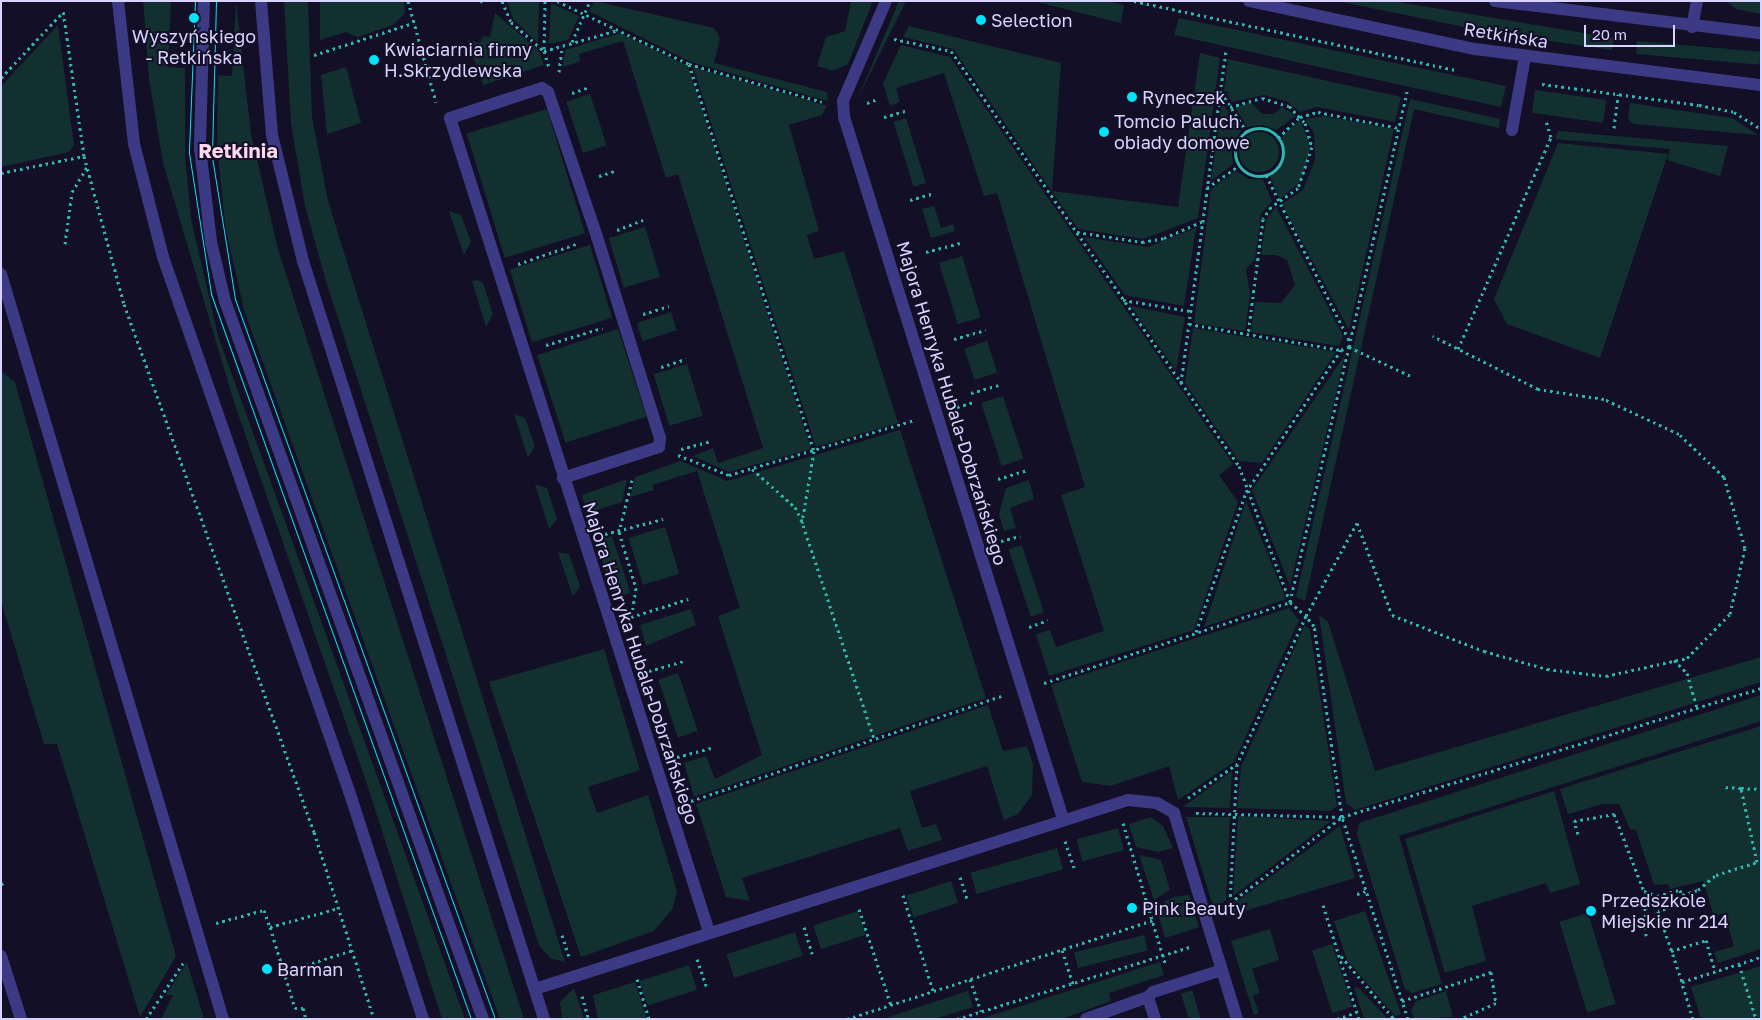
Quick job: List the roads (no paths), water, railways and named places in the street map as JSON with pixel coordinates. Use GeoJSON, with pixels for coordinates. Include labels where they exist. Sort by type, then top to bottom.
{"type":"FeatureCollection","features":[{"type":"Feature","properties":{"kind":"street"},"geometry":{"type":"LineString","coordinates":[[204,1],[200,156],[211,242],[225,301],[483,1019]]}},
{"type":"Feature","properties":{"kind":"street"},"geometry":{"type":"LineString","coordinates":[[261,1],[272,135],[303,261],[544,1019]]}},
{"type":"Feature","properties":{"kind":"street","name":"Majora Henryka Hubala-Dobrzańskiego"},"geometry":{"type":"LineString","coordinates":[[886,1],[843,107],[1063,819]]}},
{"type":"Feature","properties":{"kind":"street","name":"Retkińska"},"geometry":{"type":"LineString","coordinates":[[1249,1],[1525,57],[1761,84]]}},
{"type":"Feature","properties":{"kind":"street","name":"Retkińska"},"geometry":{"type":"LineString","coordinates":[[1495,1],[1692,27],[1761,33]]}},
{"type":"Feature","properties":{"kind":"street"},"geometry":{"type":"LineString","coordinates":[[1692,27],[1697,1]]}},
{"type":"Feature","properties":{"kind":"street"},"geometry":{"type":"LineString","coordinates":[[117,2],[134,144],[163,257],[349,790],[423,1019]]}},
{"type":"Feature","properties":{"kind":"street"},"geometry":{"type":"LineString","coordinates":[[1512,130],[1525,57]]}},
{"type":"Feature","properties":{"kind":"street","name":"Majora Henryka Hubala-Dobrzańskiego"},"geometry":{"type":"LineString","coordinates":[[563,478],[655,452],[660,438],[597,237],[548,92],[542,88],[445,115],[498,270],[563,478],[709,932]]}},
{"type":"Feature","properties":{"kind":"street"},"geometry":{"type":"LineString","coordinates":[[1,274],[223,1019]]}},
{"type":"Feature","properties":{"kind":"street"},"geometry":{"type":"LineString","coordinates":[[535,989],[1063,819],[1128,800],[1157,803],[1174,813],[1237,1019]]}},
{"type":"Feature","properties":{"kind":"street"},"geometry":{"type":"LineString","coordinates":[[1,956],[21,1019]]}},
{"type":"Feature","properties":{"kind":"street"},"geometry":{"type":"LineString","coordinates":[[1086,1019],[1148,997],[1172,985],[1222,970]]}},
{"type":"Feature","properties":{"kind":"street"},"geometry":{"type":"LineString","coordinates":[[1148,997],[1155,1019]]}},
{"type":"Feature","properties":{"kind":"tram line"},"geometry":{"type":"LineString","coordinates":[[195,1],[189,153],[211,294],[471,1019]]}},
{"type":"Feature","properties":{"kind":"tram line"},"geometry":{"type":"LineString","coordinates":[[216,1],[212,157],[235,299],[495,1019]]}},
{"type":"Feature","properties":{"kind":"place","name":"Wyszyńskiego - Retkińska"},"geometry":{"type":"Point","coordinates":[194,18]}},
{"type":"Feature","properties":{"kind":"place","name":"Selection"},"geometry":{"type":"Point","coordinates":[981,20]}},
{"type":"Feature","properties":{"kind":"place","name":"Kwiaciarnia firmy H.Skrzydlewska"},"geometry":{"type":"Point","coordinates":[374,60]}},
{"type":"Feature","properties":{"kind":"place","name":"Ryneczek"},"geometry":{"type":"Point","coordinates":[1132,97]}},
{"type":"Feature","properties":{"kind":"place","name":"Tomcio Paluch obiady domowe"},"geometry":{"type":"Point","coordinates":[1104,132]}},
{"type":"Feature","properties":{"kind":"place","name":"Pink Beauty"},"geometry":{"type":"Point","coordinates":[1132,908]}},
{"type":"Feature","properties":{"kind":"place","name":"Przedszkole Miejskie nr 214"},"geometry":{"type":"Point","coordinates":[1591,911]}},
{"type":"Feature","properties":{"kind":"place","name":"Barman"},"geometry":{"type":"Point","coordinates":[267,969]}},
{"type":"Feature","properties":{"kind":"district","name":"Retkinia"},"geometry":{"type":"Point","coordinates":[238,150]}}]}
